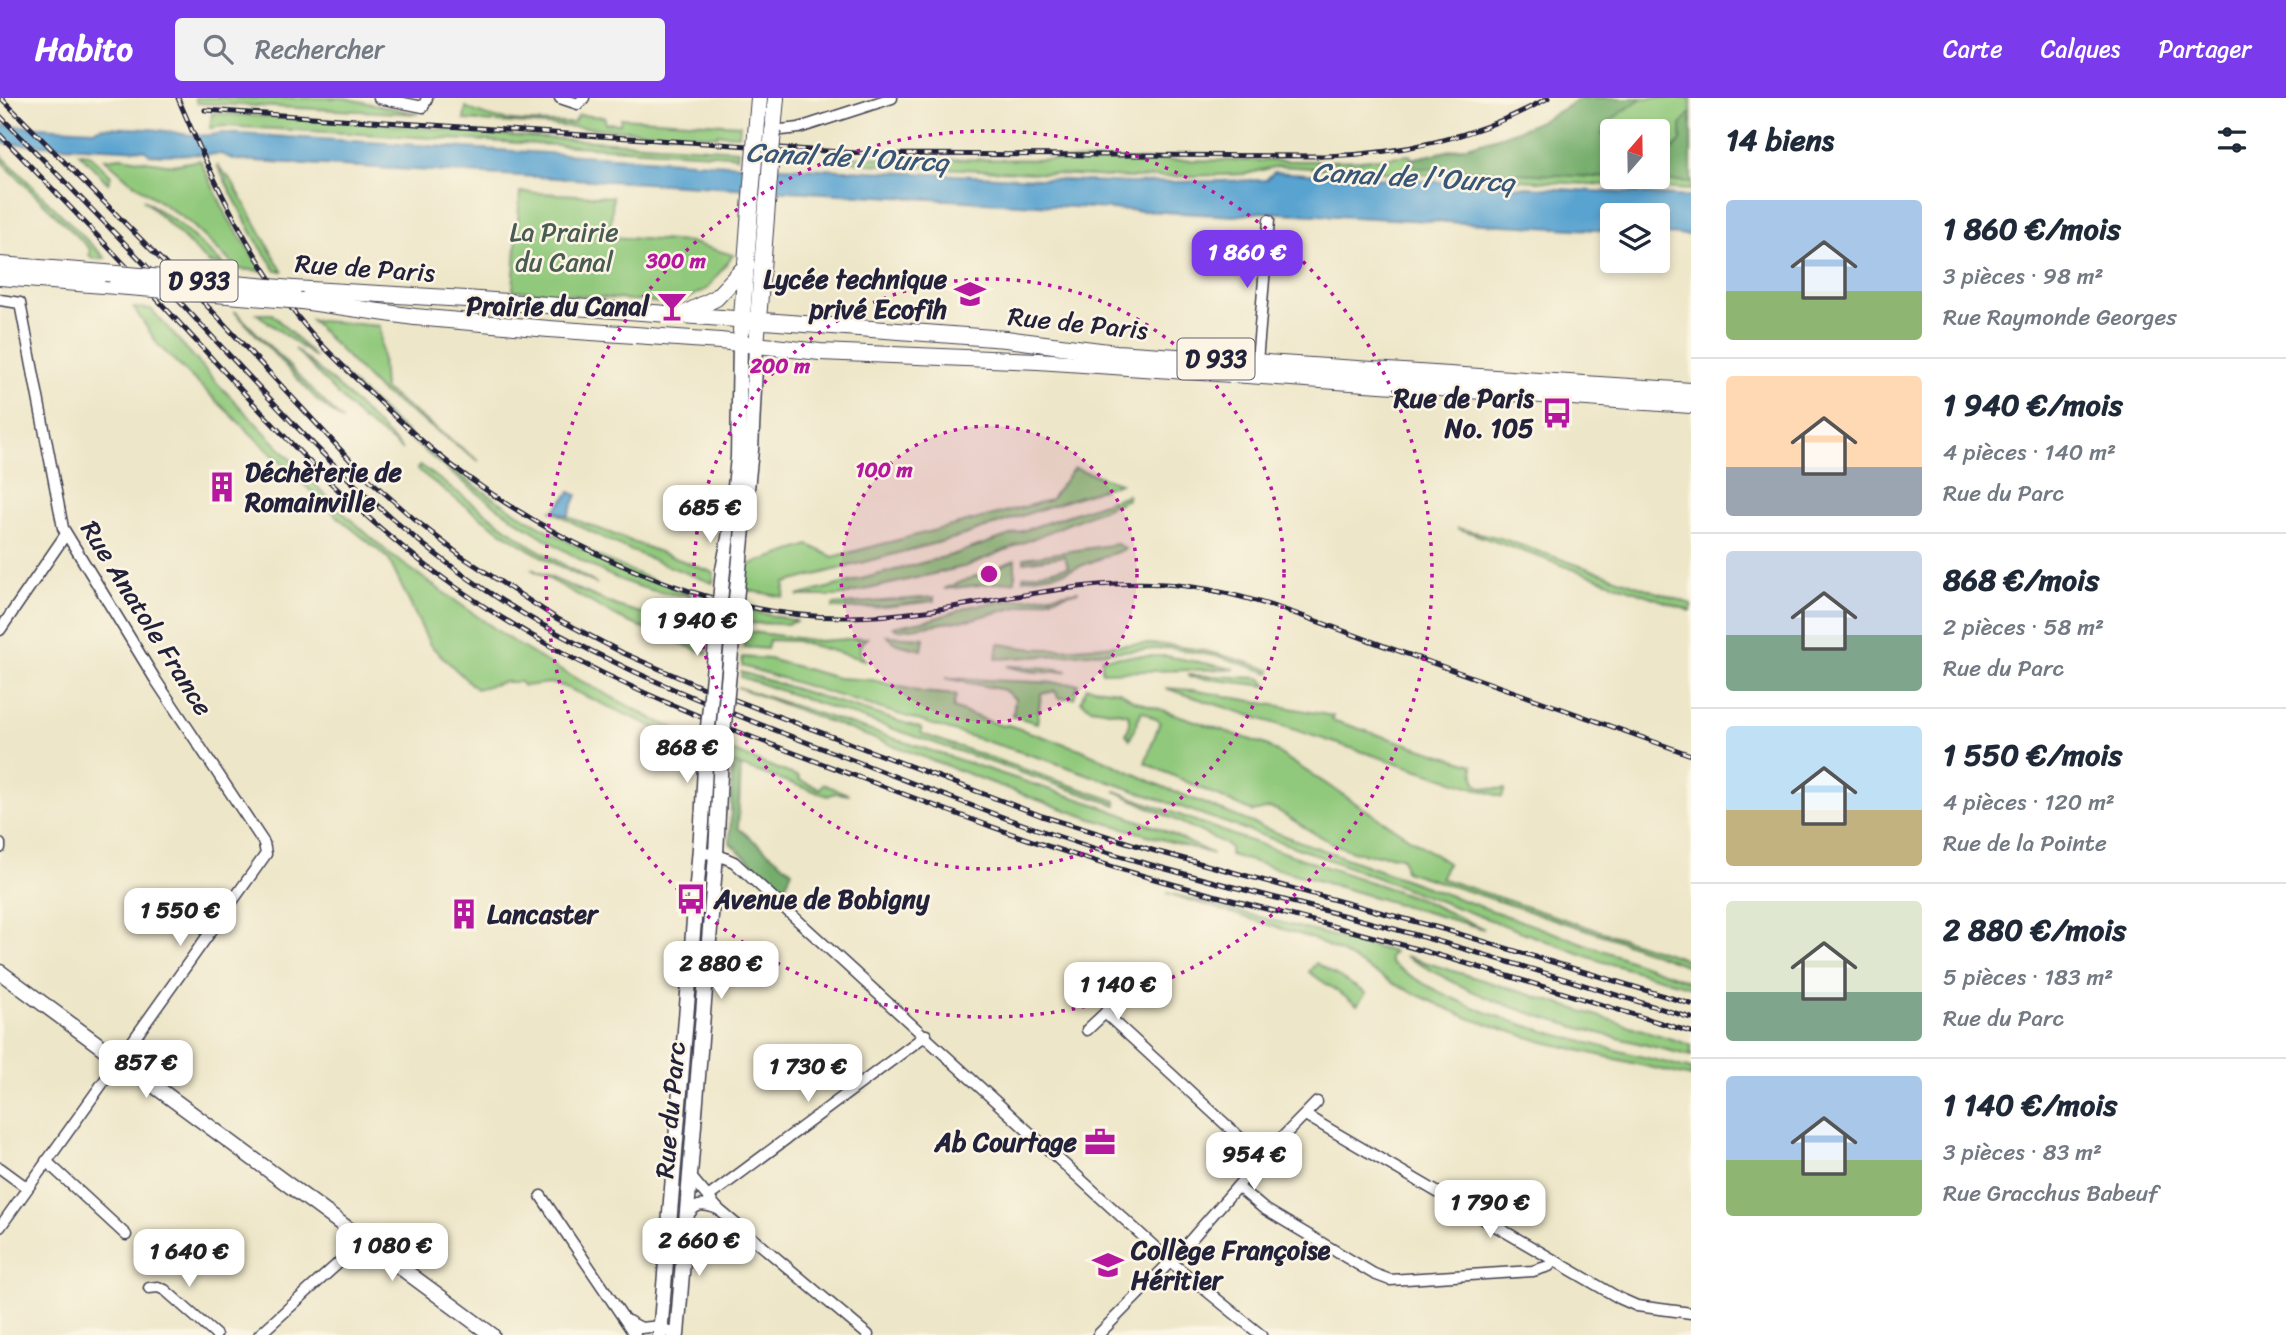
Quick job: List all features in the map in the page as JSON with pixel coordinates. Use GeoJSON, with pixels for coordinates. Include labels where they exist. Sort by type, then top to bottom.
{"type":"FeatureCollection","features":[{"type":"Feature","properties":{"kind":"main road"},"geometry":{"type":"LineString","coordinates":[[748,345],[759,196],[759,98]]}},
{"type":"Feature","properties":{"kind":"main road"},"geometry":{"type":"LineString","coordinates":[[750,321],[747,265],[773,131],[776,98]]}},
{"type":"Feature","properties":{"kind":"main road","name":"Rue de Paris"},"geometry":{"type":"LineString","coordinates":[[0,265],[105,273],[298,295],[681,315],[1006,340],[1116,353],[1691,391]]}},
{"type":"Feature","properties":{"kind":"main road"},"geometry":{"type":"LineString","coordinates":[[681,315],[716,298],[747,265]]}},
{"type":"Feature","properties":{"kind":"main road","name":"D 933"},"geometry":{"type":"LineString","coordinates":[[0,277],[298,295],[415,317],[748,345]]}},
{"type":"Feature","properties":{"kind":"main road","name":"Rue de Paris"},"geometry":{"type":"LineString","coordinates":[[748,345],[886,356],[1042,361],[1691,405]]}},
{"type":"Feature","properties":{"kind":"main road","name":"Rue du Parc"},"geometry":{"type":"LineString","coordinates":[[660,1333],[721,584],[737,527],[751,450],[748,345]]}},
{"type":"Feature","properties":{"kind":"main road","name":"Rue du Parc"},"geometry":{"type":"LineString","coordinates":[[660,1333],[686,1219],[716,854],[737,527]]}},
{"type":"Feature","properties":{"kind":"main road"},"geometry":{"type":"LineString","coordinates":[[0,972],[492,1335]]}},
{"type":"Feature","properties":{"kind":"street"},"geometry":{"type":"LineString","coordinates":[[379,98],[425,103]]}},
{"type":"Feature","properties":{"kind":"street"},"geometry":{"type":"LineString","coordinates":[[560,98],[581,101]]}},
{"type":"Feature","properties":{"kind":"street"},"geometry":{"type":"LineString","coordinates":[[773,131],[799,128],[892,98]]}},
{"type":"Feature","properties":{"kind":"street"},"geometry":{"type":"LineString","coordinates":[[1257,362],[1269,220]]}},
{"type":"Feature","properties":{"kind":"street","name":"Rue Anatole France"},"geometry":{"type":"LineString","coordinates":[[0,300],[20,303],[63,528],[155,679],[264,843],[266,855],[119,1060]]}},
{"type":"Feature","properties":{"kind":"street"},"geometry":{"type":"LineString","coordinates":[[0,630],[66,534]]}},
{"type":"Feature","properties":{"kind":"street"},"geometry":{"type":"LineString","coordinates":[[700,853],[716,854],[734,862],[1171,1262],[1261,1335]]}},
{"type":"Feature","properties":{"kind":"street"},"geometry":{"type":"LineString","coordinates":[[1087,1030],[1105,1013],[1121,990]]}},
{"type":"Feature","properties":{"kind":"street"},"geometry":{"type":"LineString","coordinates":[[1105,1013],[1262,1158]]}},
{"type":"Feature","properties":{"kind":"street"},"geometry":{"type":"LineString","coordinates":[[708,1197],[926,1035]]}},
{"type":"Feature","properties":{"kind":"street"},"geometry":{"type":"LineString","coordinates":[[0,1227],[119,1060]]}},
{"type":"Feature","properties":{"kind":"street"},"geometry":{"type":"LineString","coordinates":[[1098,1335],[1171,1262],[1262,1158],[1317,1102]]}},
{"type":"Feature","properties":{"kind":"street"},"geometry":{"type":"LineString","coordinates":[[1305,1115],[1637,1306],[1691,1313]]}},
{"type":"Feature","properties":{"kind":"street"},"geometry":{"type":"LineString","coordinates":[[46,1161],[126,1235]]}},
{"type":"Feature","properties":{"kind":"street"},"geometry":{"type":"LineString","coordinates":[[0,1168],[26,1187]]}},
{"type":"Feature","properties":{"kind":"street"},"geometry":{"type":"LineString","coordinates":[[690,1176],[718,1209],[868,1335]]}},
{"type":"Feature","properties":{"kind":"street"},"geometry":{"type":"LineString","coordinates":[[1238,1187],[1263,1208],[1374,1274],[1390,1280],[1533,1271],[1549,1266],[1554,1260]]}},
{"type":"Feature","properties":{"kind":"street"},"geometry":{"type":"LineString","coordinates":[[541,1196],[635,1335]]}},
{"type":"Feature","properties":{"kind":"street"},"geometry":{"type":"LineString","coordinates":[[686,1219],[698,1205],[718,1209]]}},
{"type":"Feature","properties":{"kind":"street"},"geometry":{"type":"LineString","coordinates":[[259,1335],[364,1240]]}},
{"type":"Feature","properties":{"kind":"street"},"geometry":{"type":"LineString","coordinates":[[149,1288],[158,1287],[165,1290],[216,1335]]}},
{"type":"Feature","properties":{"kind":"street"},"geometry":{"type":"LineString","coordinates":[[626,1319],[634,1325],[660,1333]]}},
{"type":"Feature","properties":{"kind":"green space"},"geometry":{"type":"Polygon","coordinates":[[[195,98],[344,98],[419,114],[197,103],[195,98]]]}},
{"type":"Feature","properties":{"kind":"green space"},"geometry":{"type":"Polygon","coordinates":[[[1580,98],[1691,98],[1691,190],[1670,189],[1670,119],[1600,119],[1600,185],[1278,166],[1246,174],[1131,178],[867,164],[853,161],[846,156],[903,159],[1327,161],[1410,155],[1412,159],[1499,137],[1542,120],[1580,98]]]}},
{"type":"Feature","properties":{"kind":"green space"},"geometry":{"type":"Polygon","coordinates":[[[1580,98],[1642,98],[1612,119],[1600,119],[1600,177],[1415,168],[1411,159],[1499,137],[1561,110],[1580,98]]]}},
{"type":"Feature","properties":{"kind":"green space"},"geometry":{"type":"Polygon","coordinates":[[[466,107],[491,117],[518,121],[573,123],[579,115],[605,117],[605,123],[620,124],[621,118],[740,125],[739,135],[717,136],[464,120],[466,107]]]}},
{"type":"Feature","properties":{"kind":"green space"},"geometry":{"type":"Polygon","coordinates":[[[1691,112],[1691,182],[1670,181],[1670,152],[1681,141],[1681,125],[1691,112]]]}},
{"type":"Feature","properties":{"kind":"green space"},"geometry":{"type":"Polygon","coordinates":[[[212,113],[738,150],[737,157],[224,126],[210,128],[212,113]]]}},
{"type":"Feature","properties":{"kind":"green space"},"geometry":{"type":"Polygon","coordinates":[[[79,153],[89,154],[111,176],[108,183],[79,153]]]}},
{"type":"Feature","properties":{"kind":"green space"},"geometry":{"type":"Polygon","coordinates":[[[0,154],[105,258],[94,259],[89,255],[90,249],[0,160],[0,154]]]}},
{"type":"Feature","properties":{"kind":"green space"},"geometry":{"type":"Polygon","coordinates":[[[121,157],[172,165],[200,160],[228,218],[263,271],[238,269],[190,223],[129,180],[105,159],[121,157]]]}},
{"type":"Feature","properties":{"kind":"green space"},"geometry":{"type":"Polygon","coordinates":[[[217,165],[232,181],[282,271],[276,271],[253,235],[217,165]]]}},
{"type":"Feature","properties":{"kind":"green space","name":"La Prairie du Canal"},"geometry":{"type":"Polygon","coordinates":[[[520,192],[613,197],[610,237],[689,242],[733,255],[707,289],[676,304],[513,290],[520,192]]]}},
{"type":"Feature","properties":{"kind":"green space"},"geometry":{"type":"Polygon","coordinates":[[[143,199],[180,225],[224,265],[209,263],[143,199]]]}},
{"type":"Feature","properties":{"kind":"green space"},"geometry":{"type":"Polygon","coordinates":[[[134,308],[151,309],[217,383],[341,511],[391,555],[512,641],[560,670],[653,719],[701,740],[699,751],[687,742],[563,686],[550,683],[524,686],[520,682],[504,682],[476,689],[430,645],[388,558],[340,519],[159,346],[134,308]]]}},
{"type":"Feature","properties":{"kind":"green space"},"geometry":{"type":"Polygon","coordinates":[[[234,311],[237,313],[343,421],[318,401],[234,311]]]}},
{"type":"Feature","properties":{"kind":"green space"},"geometry":{"type":"Polygon","coordinates":[[[257,314],[272,314],[316,358],[257,314]]]}},
{"type":"Feature","properties":{"kind":"green space"},"geometry":{"type":"Polygon","coordinates":[[[311,320],[380,326],[384,389],[479,461],[379,390],[311,320]]]}},
{"type":"Feature","properties":{"kind":"green space"},"geometry":{"type":"Polygon","coordinates":[[[295,349],[339,387],[403,450],[360,418],[295,349]]]}},
{"type":"Feature","properties":{"kind":"green space"},"geometry":{"type":"Polygon","coordinates":[[[331,365],[414,439],[456,472],[520,515],[586,551],[692,595],[655,591],[620,580],[586,563],[523,524],[437,461],[383,415],[331,365]]]}},
{"type":"Feature","properties":{"kind":"green space"},"geometry":{"type":"Polygon","coordinates":[[[420,465],[530,545],[597,584],[549,561],[503,533],[417,469],[420,465]]]}},
{"type":"Feature","properties":{"kind":"green space"},"geometry":{"type":"Polygon","coordinates":[[[1074,468],[1120,483],[955,538],[785,583],[784,597],[746,590],[748,565],[809,545],[833,557],[1050,500],[1074,468]]]}},
{"type":"Feature","properties":{"kind":"green space"},"geometry":{"type":"Polygon","coordinates":[[[1127,495],[1128,499],[967,566],[839,596],[797,596],[952,555],[1127,495]]]}},
{"type":"Feature","properties":{"kind":"green space"},"geometry":{"type":"Polygon","coordinates":[[[550,510],[714,573],[713,583],[630,550],[550,510]]]}},
{"type":"Feature","properties":{"kind":"green space"},"geometry":{"type":"Polygon","coordinates":[[[1457,528],[1500,538],[1691,604],[1691,611],[1457,528]]]}},
{"type":"Feature","properties":{"kind":"green space"},"geometry":{"type":"Polygon","coordinates":[[[1117,544],[1125,549],[1065,572],[1023,579],[1023,576],[1068,567],[1065,556],[1024,562],[1024,558],[1117,544]]]}},
{"type":"Feature","properties":{"kind":"green space"},"geometry":{"type":"Polygon","coordinates":[[[1015,560],[1015,581],[944,589],[1015,560]]]}},
{"type":"Feature","properties":{"kind":"green space"},"geometry":{"type":"Polygon","coordinates":[[[531,569],[617,606],[668,621],[710,627],[707,654],[621,619],[531,569]]]}},
{"type":"Feature","properties":{"kind":"green space"},"geometry":{"type":"Polygon","coordinates":[[[1079,591],[972,619],[897,630],[893,627],[933,619],[971,606],[1079,591]]]}},
{"type":"Feature","properties":{"kind":"green space"},"geometry":{"type":"Polygon","coordinates":[[[934,597],[934,601],[896,606],[833,608],[833,605],[934,597]]]}},
{"type":"Feature","properties":{"kind":"green space"},"geometry":{"type":"Polygon","coordinates":[[[704,598],[712,601],[710,616],[666,606],[704,609],[704,598]]]}},
{"type":"Feature","properties":{"kind":"green space"},"geometry":{"type":"Polygon","coordinates":[[[746,610],[797,621],[787,624],[746,623],[746,610]]]}},
{"type":"Feature","properties":{"kind":"green space"},"geometry":{"type":"Polygon","coordinates":[[[745,631],[819,641],[867,638],[860,645],[860,654],[865,660],[796,641],[769,640],[767,649],[744,647],[745,631]]]}},
{"type":"Feature","properties":{"kind":"green space"},"geometry":{"type":"Polygon","coordinates":[[[887,636],[924,638],[922,650],[897,644],[887,636]]]}},
{"type":"Feature","properties":{"kind":"green space"},"geometry":{"type":"Polygon","coordinates":[[[998,643],[1034,649],[1144,644],[1177,646],[1224,656],[1271,670],[1270,673],[1221,657],[1170,648],[996,659],[998,643]]]}},
{"type":"Feature","properties":{"kind":"green space"},"geometry":{"type":"Polygon","coordinates":[[[1166,656],[1235,669],[1102,672],[1102,658],[1166,656]]]}},
{"type":"Feature","properties":{"kind":"green space"},"geometry":{"type":"Polygon","coordinates":[[[742,657],[769,659],[838,678],[872,680],[922,692],[956,695],[953,708],[1080,749],[1161,786],[1287,837],[1691,982],[1691,987],[1597,960],[1303,850],[1050,761],[742,666],[742,657]]]}},
{"type":"Feature","properties":{"kind":"green space"},"geometry":{"type":"Polygon","coordinates":[[[1007,666],[1052,668],[1068,671],[1038,672],[1007,666]]]}},
{"type":"Feature","properties":{"kind":"green space"},"geometry":{"type":"Polygon","coordinates":[[[741,672],[921,728],[922,734],[1116,801],[1116,805],[741,677],[741,672]]]}},
{"type":"Feature","properties":{"kind":"green space"},"geometry":{"type":"Polygon","coordinates":[[[1189,677],[1260,678],[1268,686],[1189,677]]]}},
{"type":"Feature","properties":{"kind":"green space"},"geometry":{"type":"Polygon","coordinates":[[[945,678],[1078,684],[1074,698],[1059,698],[1055,691],[1041,694],[1037,723],[1013,716],[1015,699],[1004,690],[945,678]]]}},
{"type":"Feature","properties":{"kind":"green space"},"geometry":{"type":"Polygon","coordinates":[[[737,687],[1097,805],[1161,829],[1213,854],[1092,819],[737,687]]]}},
{"type":"Feature","properties":{"kind":"green space"},"geometry":{"type":"Polygon","coordinates":[[[1086,687],[1119,691],[1133,700],[1266,745],[1448,863],[1440,878],[1691,961],[1691,967],[1612,938],[1405,871],[1403,858],[1365,854],[1338,846],[1277,810],[1270,808],[1253,812],[1145,763],[1160,722],[1142,711],[1130,739],[1126,734],[1130,724],[1128,714],[1091,708],[1081,701],[1086,687]]]}},
{"type":"Feature","properties":{"kind":"green space"},"geometry":{"type":"Polygon","coordinates":[[[1165,688],[1193,690],[1333,716],[1332,720],[1473,765],[1478,785],[1505,789],[1502,797],[1165,688]]]}},
{"type":"Feature","properties":{"kind":"green space"},"geometry":{"type":"Polygon","coordinates":[[[734,752],[799,777],[799,780],[820,789],[823,784],[850,795],[835,793],[828,796],[732,763],[734,752]]]}},
{"type":"Feature","properties":{"kind":"green space"},"geometry":{"type":"Polygon","coordinates":[[[732,763],[741,766],[738,828],[792,871],[785,887],[781,889],[730,843],[732,763]]]}},
{"type":"Feature","properties":{"kind":"green space"},"geometry":{"type":"Polygon","coordinates":[[[1115,791],[1230,834],[1420,899],[1484,929],[1230,855],[1230,848],[1226,844],[1115,791]]]}},
{"type":"Feature","properties":{"kind":"green space"},"geometry":{"type":"Polygon","coordinates":[[[1167,893],[1394,952],[1390,956],[1390,962],[1422,983],[1458,1000],[1495,1015],[1574,1040],[1691,1069],[1691,1077],[1540,1041],[1468,1018],[1396,985],[1308,937],[1167,893]]]}},
{"type":"Feature","properties":{"kind":"green space"},"geometry":{"type":"Polygon","coordinates":[[[1405,956],[1691,1045],[1691,1056],[1548,1019],[1501,1003],[1405,956]]]}},
{"type":"Feature","properties":{"kind":"green space"},"geometry":{"type":"Polygon","coordinates":[[[1316,963],[1366,993],[1357,1005],[1309,972],[1316,963]]]}},
{"type":"Feature","properties":{"kind":"water"},"geometry":{"type":"Polygon","coordinates":[[[0,125],[94,130],[102,127],[198,135],[221,133],[759,166],[1131,183],[1266,180],[1274,172],[1691,197],[1691,235],[1670,234],[1670,203],[1600,203],[1600,230],[1261,212],[1235,216],[235,160],[221,154],[150,155],[144,150],[0,143],[0,125]]]}},
{"type":"Feature","properties":{"kind":"water"},"geometry":{"type":"Polygon","coordinates":[[[570,492],[577,495],[568,516],[554,511],[570,492]]]}},
{"type":"Feature","properties":{"kind":"railway"},"geometry":{"type":"LineString","coordinates":[[1,98],[215,314],[363,474],[461,556],[556,618],[623,653],[701,687],[1042,816],[1155,851],[1446,930],[1691,1004]]}},
{"type":"Feature","properties":{"kind":"railway"},"geometry":{"type":"LineString","coordinates":[[178,98],[216,183],[261,265],[297,316],[332,356],[390,412],[450,464],[539,523],[639,572],[691,592],[744,606],[798,615],[850,617],[934,610],[1060,589],[1102,585],[1144,583],[1212,590],[1289,611],[1691,755]]}},
{"type":"Feature","properties":{"kind":"railway"},"geometry":{"type":"LineString","coordinates":[[205,110],[872,154],[1325,156],[1384,152],[1440,141],[1495,123],[1548,98]]}},
{"type":"Feature","properties":{"kind":"railway"},"geometry":{"type":"LineString","coordinates":[[0,116],[145,264],[317,448],[383,511],[454,568],[496,597],[583,647],[721,709],[954,799],[1093,848],[1435,940],[1691,1018]]}},
{"type":"Feature","properties":{"kind":"railway"},"geometry":{"type":"LineString","coordinates":[[0,135],[288,440],[351,502],[454,586],[549,646],[697,715],[1033,841],[1163,881],[1451,959],[1691,1032]]}},
{"type":"Feature","properties":{"kind":"place","name":"Lycée technique privé Ecofih"},"geometry":{"type":"Point","coordinates":[970,294]}},
{"type":"Feature","properties":{"kind":"place","name":"Prairie du Canal"},"geometry":{"type":"Point","coordinates":[672,306]}},
{"type":"Feature","properties":{"kind":"place","name":"Rue de Paris No. 105"},"geometry":{"type":"Point","coordinates":[1557,413]}},
{"type":"Feature","properties":{"kind":"place","name":"Déchèterie de Romainville"},"geometry":{"type":"Point","coordinates":[222,487]}},
{"type":"Feature","properties":{"kind":"place","name":"Avenue de Bobigny"},"geometry":{"type":"Point","coordinates":[691,899]}},
{"type":"Feature","properties":{"kind":"place","name":"Lancaster"},"geometry":{"type":"Point","coordinates":[464,914]}},
{"type":"Feature","properties":{"kind":"place","name":"Ab Courtage"},"geometry":{"type":"Point","coordinates":[1100,1142]}},
{"type":"Feature","properties":{"kind":"place","name":"Collège Françoise Héritier"},"geometry":{"type":"Point","coordinates":[1108,1265]}},
{"type":"Feature","properties":{"kind":"water label","name":"Canal de l'Ourcq"},"geometry":{"type":"Point","coordinates":[847,157]}},
{"type":"Feature","properties":{"kind":"water label","name":"Canal de l'Ourcq"},"geometry":{"type":"Point","coordinates":[1413,177]}}]}
